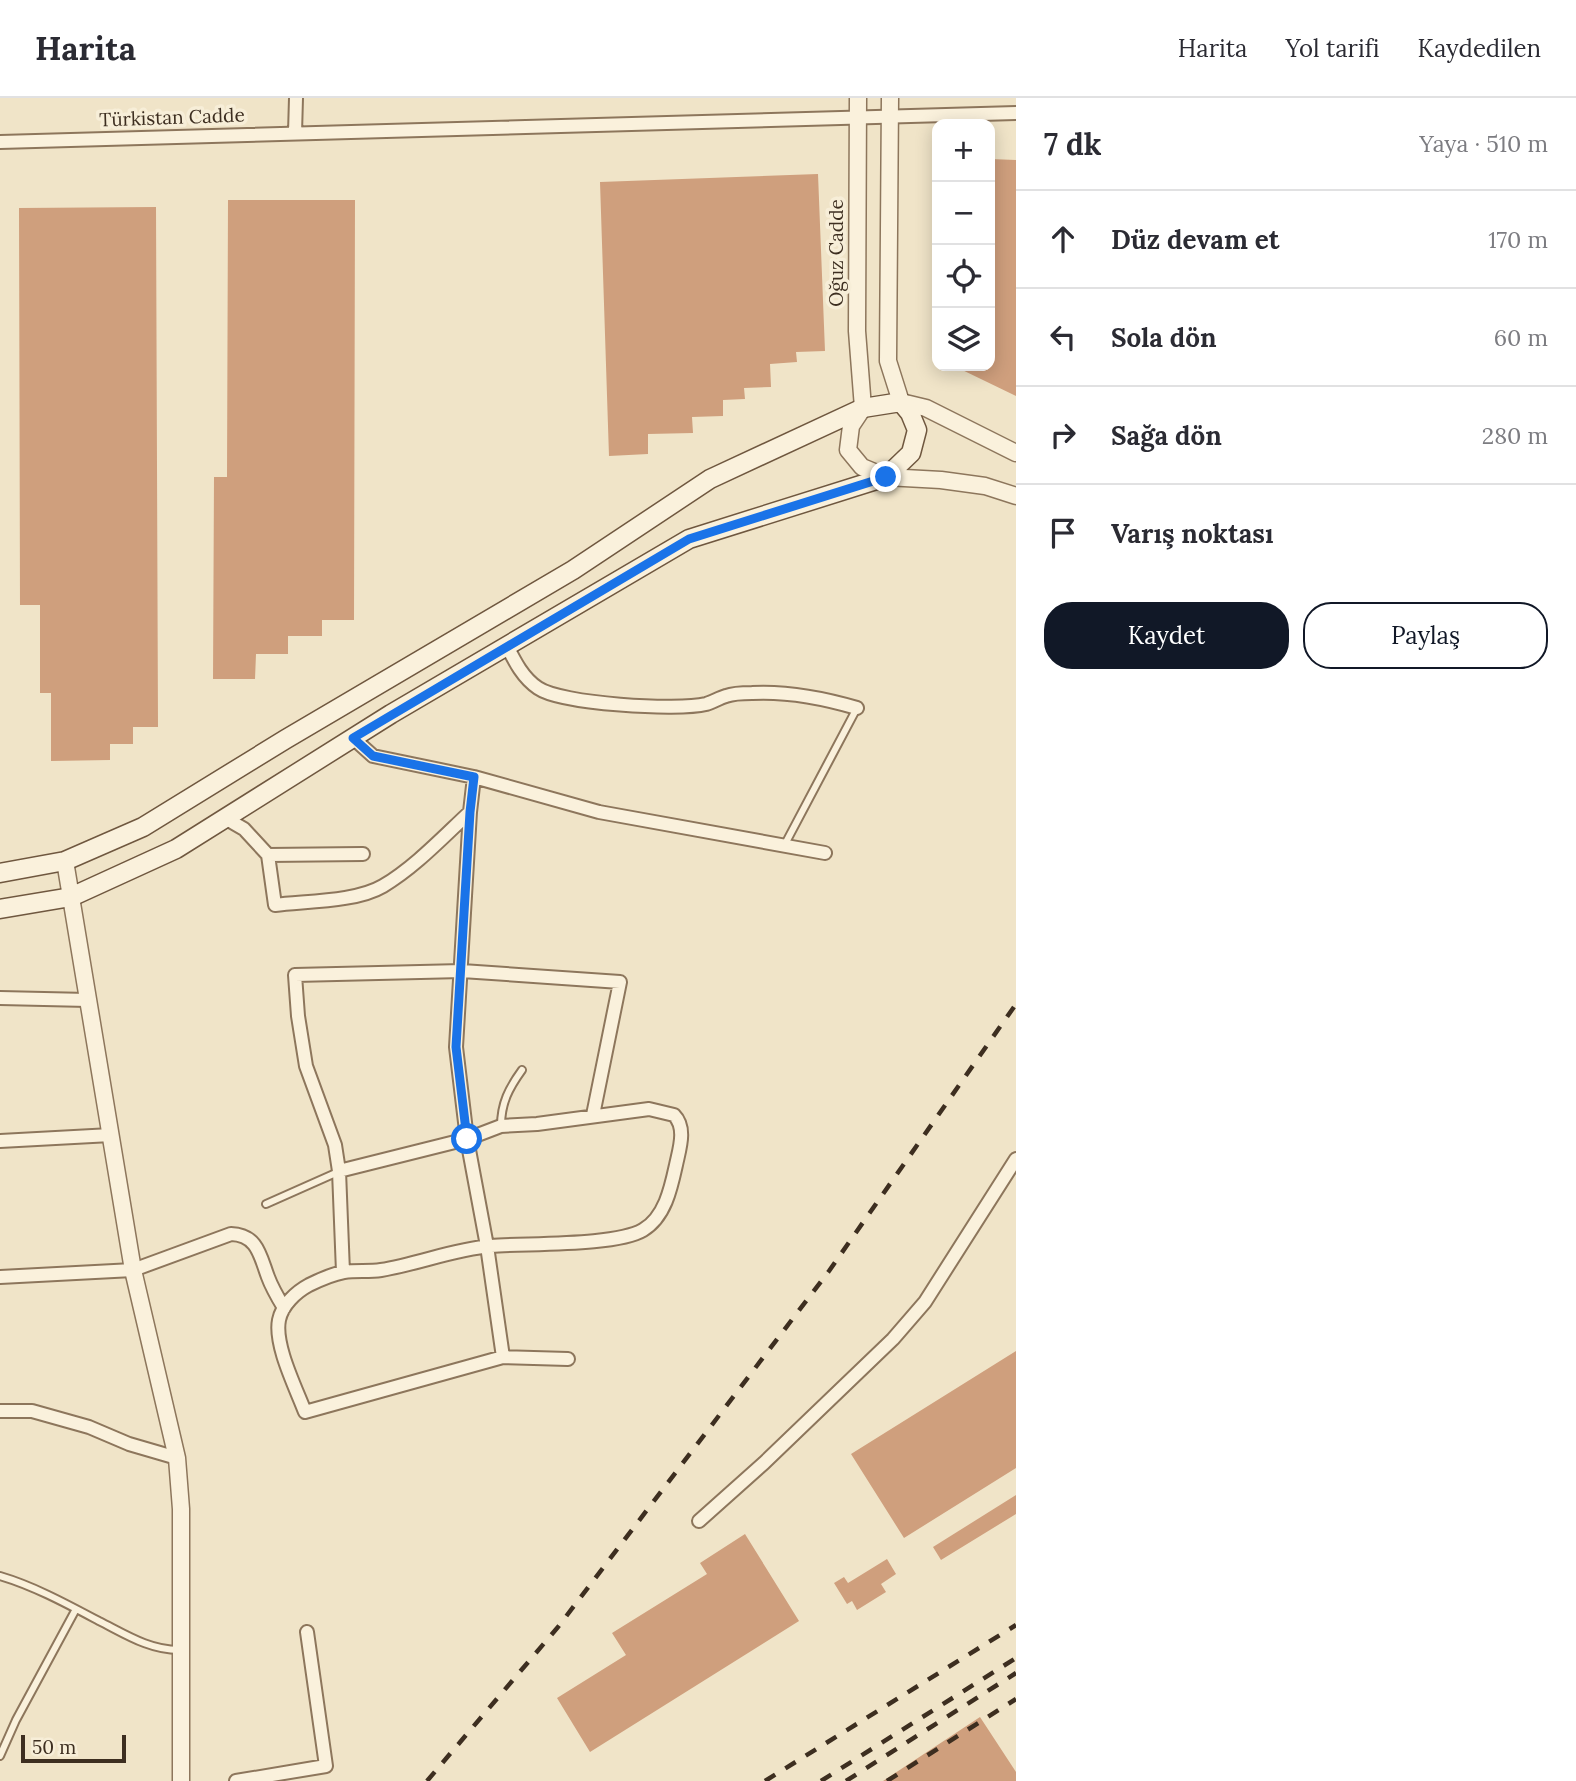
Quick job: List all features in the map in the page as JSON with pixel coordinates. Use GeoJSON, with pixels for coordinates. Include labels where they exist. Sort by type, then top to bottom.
{"type":"FeatureCollection","features":[{"type":"Feature","properties":{"kind":"main road"},"geometry":{"type":"LineString","coordinates":[[0,873],[65,861],[143,827],[286,739],[573,570],[710,480],[863,408],[901,402],[910,413],[917,430],[911,453],[886,477],[689,539],[353,738],[176,849],[71,897],[0,909]]}},
{"type":"Feature","properties":{"kind":"street"},"geometry":{"type":"LineString","coordinates":[[295,133],[296,98]]}},
{"type":"Feature","properties":{"kind":"street","name":"Oğuz Cadde"},"geometry":{"type":"LineString","coordinates":[[858,98],[857,331],[863,408]]}},
{"type":"Feature","properties":{"kind":"street"},"geometry":{"type":"LineString","coordinates":[[890,98],[888,360],[901,402],[926,408],[1016,453]]}},
{"type":"Feature","properties":{"kind":"street","name":"Türkistan Cadde"},"geometry":{"type":"LineString","coordinates":[[0,142],[1016,113]]}},
{"type":"Feature","properties":{"kind":"street"},"geometry":{"type":"LineString","coordinates":[[863,408],[850,426],[848,450],[862,467],[886,477],[985,486],[1016,496]]}},
{"type":"Feature","properties":{"kind":"street"},"geometry":{"type":"LineString","coordinates":[[507,646],[520,672],[540,690],[556,697],[659,708],[708,704],[729,694],[783,693],[821,698],[857,708]]}},
{"type":"Feature","properties":{"kind":"street"},"geometry":{"type":"LineString","coordinates":[[353,738],[373,756],[474,777],[599,812],[825,853]]}},
{"type":"Feature","properties":{"kind":"street"},"geometry":{"type":"LineString","coordinates":[[474,777],[456,1047],[467,1139],[487,1246],[503,1357]]}},
{"type":"Feature","properties":{"kind":"street"},"geometry":{"type":"LineString","coordinates":[[225,818],[244,829],[268,855],[275,905],[357,895],[382,887],[424,855],[470,812]]}},
{"type":"Feature","properties":{"kind":"street"},"geometry":{"type":"LineString","coordinates":[[268,855],[363,854]]}},
{"type":"Feature","properties":{"kind":"street"},"geometry":{"type":"LineString","coordinates":[[65,861],[133,1269],[177,1458],[181,1509],[181,1781]]}},
{"type":"Feature","properties":{"kind":"street"},"geometry":{"type":"LineString","coordinates":[[343,1272],[339,1171],[335,1145],[306,1066],[295,975],[461,971],[620,982],[593,1115]]}},
{"type":"Feature","properties":{"kind":"street"},"geometry":{"type":"LineString","coordinates":[[0,998],[88,1000]]}},
{"type":"Feature","properties":{"kind":"street"},"geometry":{"type":"LineString","coordinates":[[339,1171],[467,1139],[501,1126],[537,1124],[649,1109],[670,1113],[677,1118],[681,1127],[681,1142],[670,1191],[660,1214],[644,1230],[621,1238],[487,1246],[380,1270],[343,1272],[309,1285],[295,1295],[284,1308],[279,1321],[279,1338],[305,1412],[503,1357],[568,1359]]}},
{"type":"Feature","properties":{"kind":"street"},"geometry":{"type":"LineString","coordinates":[[0,1141],[111,1135]]}},
{"type":"Feature","properties":{"kind":"street"},"geometry":{"type":"LineString","coordinates":[[699,1521],[764,1463],[909,1321],[925,1302],[1016,1159]]}},
{"type":"Feature","properties":{"kind":"street"},"geometry":{"type":"LineString","coordinates":[[0,1277],[133,1269],[231,1234],[238,1234],[256,1244],[269,1280],[284,1308]]}},
{"type":"Feature","properties":{"kind":"street"},"geometry":{"type":"LineString","coordinates":[[0,1411],[32,1411],[89,1427],[129,1444],[177,1458]]}},
{"type":"Feature","properties":{"kind":"street"},"geometry":{"type":"LineString","coordinates":[[236,1781],[326,1766],[307,1632]]}},
{"type":"Feature","properties":{"kind":"lane"},"geometry":{"type":"LineString","coordinates":[[784,846],[857,708]]}},
{"type":"Feature","properties":{"kind":"lane"},"geometry":{"type":"LineString","coordinates":[[501,1126],[505,1099],[522,1070]]}},
{"type":"Feature","properties":{"kind":"lane"},"geometry":{"type":"LineString","coordinates":[[266,1204],[339,1171]]}},
{"type":"Feature","properties":{"kind":"lane"},"geometry":{"type":"LineString","coordinates":[[0,1576],[76,1609],[143,1644],[166,1650],[181,1650]]}},
{"type":"Feature","properties":{"kind":"lane"},"geometry":{"type":"LineString","coordinates":[[0,1756],[16,1720],[76,1609]]}},
{"type":"Feature","properties":{"kind":"building"},"geometry":{"type":"Polygon","coordinates":[[[995,159],[1016,160],[1016,396],[964,371],[995,371],[995,159]]]}},
{"type":"Feature","properties":{"kind":"building"},"geometry":{"type":"Polygon","coordinates":[[[818,174],[825,351],[796,352],[797,362],[770,364],[771,387],[744,388],[745,399],[723,400],[723,416],[692,417],[693,433],[648,434],[648,454],[609,456],[600,182],[818,174]]]}},
{"type":"Feature","properties":{"kind":"building"},"geometry":{"type":"Polygon","coordinates":[[[228,200],[355,200],[354,620],[322,620],[322,636],[288,636],[288,654],[256,654],[255,679],[213,679],[214,477],[227,477],[228,200]]]}},
{"type":"Feature","properties":{"kind":"building"},"geometry":{"type":"Polygon","coordinates":[[[156,207],[158,727],[133,727],[133,744],[110,744],[110,760],[51,761],[51,693],[40,693],[40,605],[20,605],[19,208],[156,207]]]}},
{"type":"Feature","properties":{"kind":"building"},"geometry":{"type":"Polygon","coordinates":[[[1016,1351],[1016,1468],[904,1538],[851,1454],[1016,1351]]]}},
{"type":"Feature","properties":{"kind":"building"},"geometry":{"type":"Polygon","coordinates":[[[1016,1495],[1016,1514],[941,1560],[933,1547],[1016,1495]]]}},
{"type":"Feature","properties":{"kind":"building"},"geometry":{"type":"Polygon","coordinates":[[[745,1534],[799,1621],[590,1752],[557,1698],[626,1655],[612,1633],[707,1574],[700,1563],[745,1534]]]}},
{"type":"Feature","properties":{"kind":"building"},"geometry":{"type":"Polygon","coordinates":[[[887,1559],[896,1574],[881,1584],[886,1592],[857,1610],[852,1601],[847,1604],[834,1583],[844,1577],[848,1583],[887,1559]]]}},
{"type":"Feature","properties":{"kind":"building"},"geometry":{"type":"Polygon","coordinates":[[[980,1717],[1016,1772],[1016,1781],[883,1781],[980,1717]]]}},
{"type":"Feature","properties":{"kind":"railway"},"geometry":{"type":"LineString","coordinates":[[427,1781],[558,1627],[829,1271],[1016,1004]]}},
{"type":"Feature","properties":{"kind":"railway"},"geometry":{"type":"LineString","coordinates":[[765,1781],[1016,1625]]}},
{"type":"Feature","properties":{"kind":"railway"},"geometry":{"type":"LineString","coordinates":[[821,1781],[1016,1658]]}},
{"type":"Feature","properties":{"kind":"railway"},"geometry":{"type":"LineString","coordinates":[[846,1781],[1016,1673]]}},
{"type":"Feature","properties":{"kind":"railway"},"geometry":{"type":"LineString","coordinates":[[887,1781],[1016,1699]]}},
{"type":"Feature","properties":{"kind":"route"},"geometry":{"type":"LineString","coordinates":[[467,1139],[456,1047],[474,777],[373,756],[353,738],[689,539],[886,477]]}}]}
